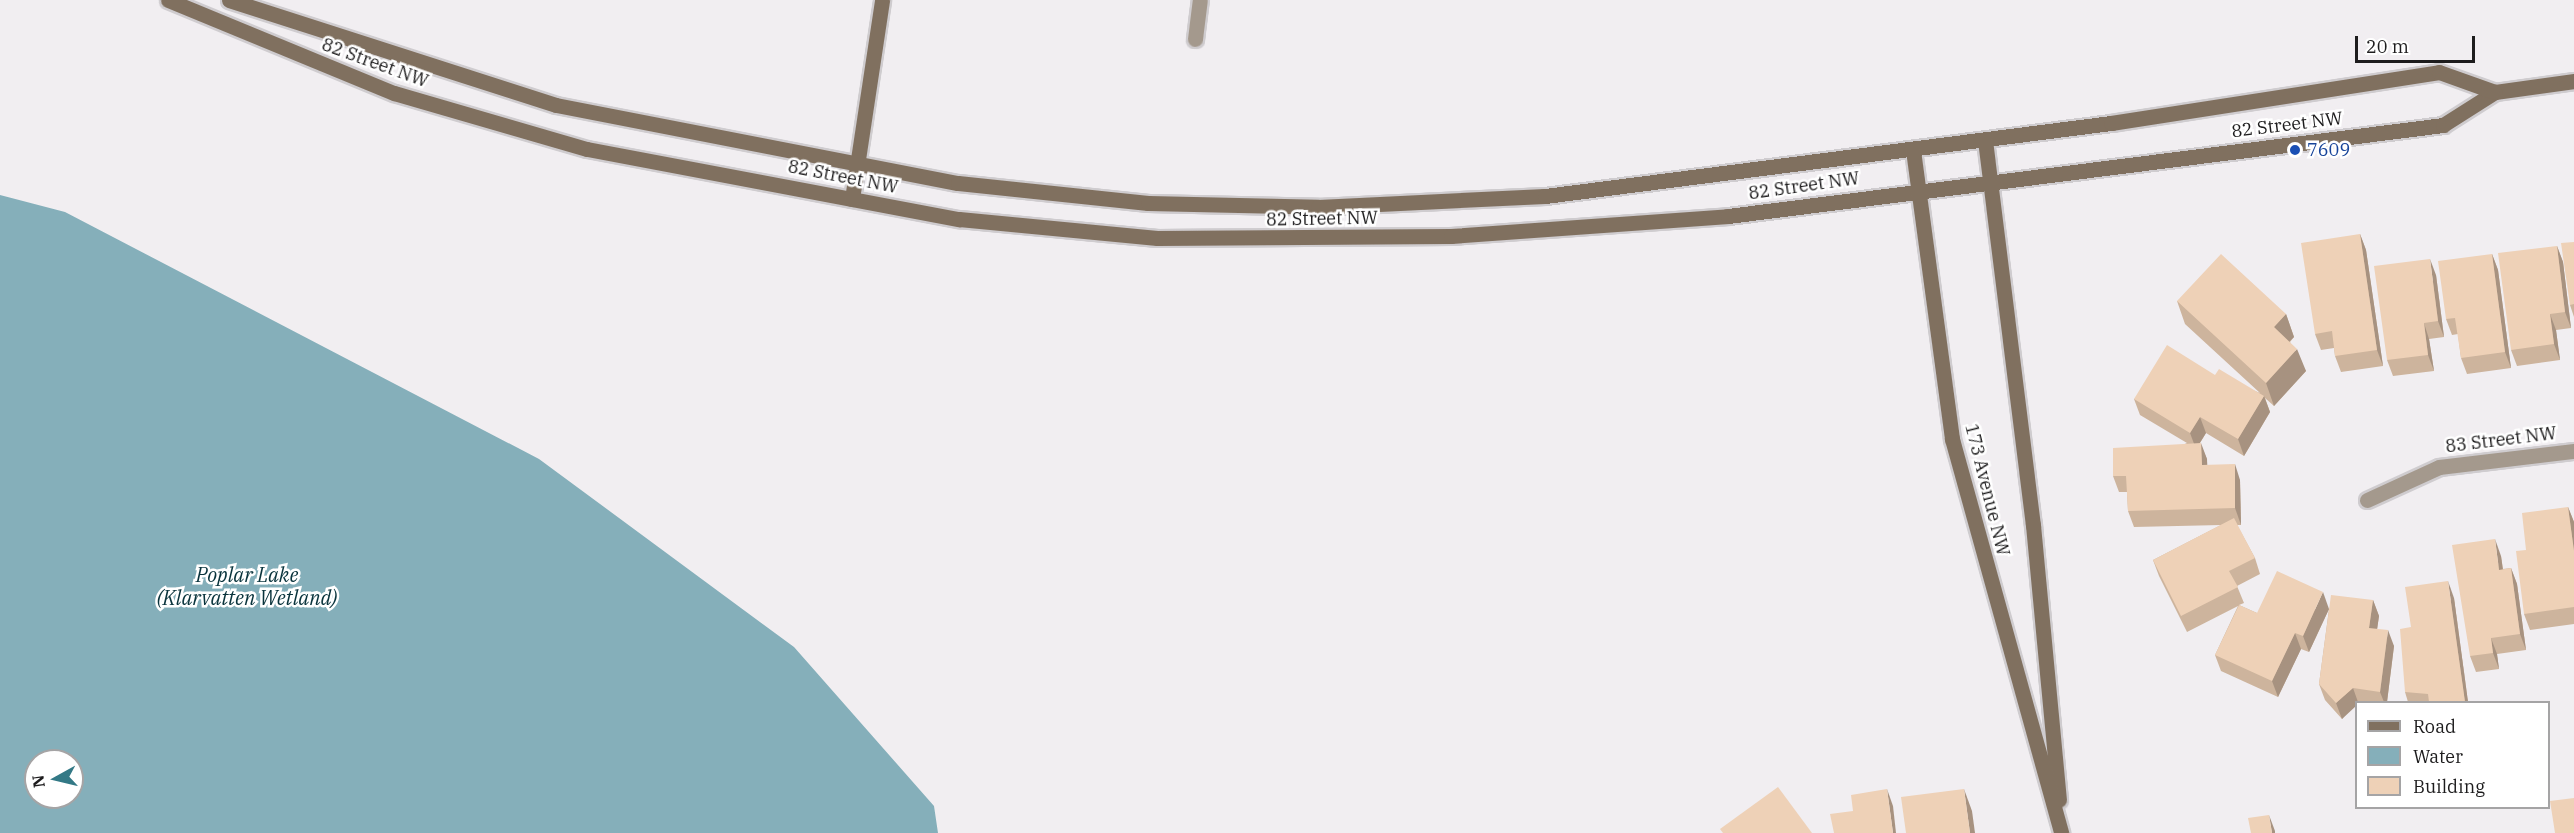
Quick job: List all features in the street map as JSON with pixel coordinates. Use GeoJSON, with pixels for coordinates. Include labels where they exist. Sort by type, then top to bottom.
{"type":"FeatureCollection","features":[{"type":"Feature","properties":{"kind":"main road","name":"82 Street NW"},"geometry":{"type":"LineString","coordinates":[[168,0],[383,88],[485,122],[587,149],[959,219],[1078,232],[1291,240],[1644,225],[1917,189],[2443,125],[2495,92],[2574,81]]}},
{"type":"Feature","properties":{"kind":"main road","name":"82 Street NW"},"geometry":{"type":"LineString","coordinates":[[229,0],[556,105],[859,164],[1080,198],[1340,207],[1545,196],[1913,150],[2439,72],[2495,92]]}},
{"type":"Feature","properties":{"kind":"main road"},"geometry":{"type":"LineString","coordinates":[[852,199],[882,0]]}},
{"type":"Feature","properties":{"kind":"main road","name":"173 Avenue NW"},"geometry":{"type":"LineString","coordinates":[[1984,140],[1991,181],[2062,833]]}},
{"type":"Feature","properties":{"kind":"main road","name":"173 Avenue NW"},"geometry":{"type":"LineString","coordinates":[[1913,150],[1952,440],[2062,833]]}},
{"type":"Feature","properties":{"kind":"street"},"geometry":{"type":"LineString","coordinates":[[1195,39],[1200,0]]}},
{"type":"Feature","properties":{"kind":"street","name":"83 Street NW"},"geometry":{"type":"LineString","coordinates":[[2367,500],[2439,467],[2574,451]]}},
{"type":"Feature","properties":{"kind":"water","name":"Poplar Lake (Klarvatten Wetland)"},"geometry":{"type":"Polygon","coordinates":[[[0,195],[65,212],[539,459],[794,647],[934,806],[938,833],[0,833],[0,195]]]}},
{"type":"Feature","properties":{"kind":"building"},"geometry":{"type":"Polygon","coordinates":[[[2360,234],[2377,350],[2335,356],[2332,331],[2315,334],[2301,243],[2360,234]]]}},
{"type":"Feature","properties":{"kind":"building"},"geometry":{"type":"Polygon","coordinates":[[[2574,242],[2574,304],[2570,305],[2561,243],[2574,242]]]}},
{"type":"Feature","properties":{"kind":"building"},"geometry":{"type":"Polygon","coordinates":[[[2557,246],[2565,312],[2550,314],[2554,344],[2511,350],[2498,253],[2557,246]]]}},
{"type":"Feature","properties":{"kind":"building"},"geometry":{"type":"Polygon","coordinates":[[[2221,254],[2286,314],[2274,327],[2297,349],[2266,383],[2177,301],[2221,254]]]}},
{"type":"Feature","properties":{"kind":"building"},"geometry":{"type":"Polygon","coordinates":[[[2492,254],[2505,352],[2461,358],[2455,318],[2446,319],[2438,261],[2492,254]]]}},
{"type":"Feature","properties":{"kind":"building"},"geometry":{"type":"Polygon","coordinates":[[[2430,259],[2438,321],[2424,323],[2428,355],[2387,360],[2374,266],[2430,259]]]}},
{"type":"Feature","properties":{"kind":"building"},"geometry":{"type":"Polygon","coordinates":[[[2167,345],[2215,375],[2219,369],[2264,396],[2238,439],[2200,417],[2190,433],[2134,399],[2167,345]]]}},
{"type":"Feature","properties":{"kind":"building"},"geometry":{"type":"Polygon","coordinates":[[[2201,443],[2202,465],[2235,464],[2235,508],[2128,511],[2126,476],[2113,476],[2113,448],[2201,443]]]}},
{"type":"Feature","properties":{"kind":"building"},"geometry":{"type":"Polygon","coordinates":[[[2568,507],[2574,551],[2574,607],[2524,614],[2516,551],[2526,550],[2522,513],[2568,507]]]}},
{"type":"Feature","properties":{"kind":"building"},"geometry":{"type":"Polygon","coordinates":[[[2234,518],[2255,558],[2229,571],[2238,587],[2181,616],[2153,560],[2234,518]]]}},
{"type":"Feature","properties":{"kind":"building"},"geometry":{"type":"Polygon","coordinates":[[[2495,539],[2499,570],[2511,568],[2520,634],[2491,638],[2493,653],[2470,656],[2452,545],[2495,539]]]}},
{"type":"Feature","properties":{"kind":"building"},"geometry":{"type":"Polygon","coordinates":[[[2277,571],[2323,592],[2303,636],[2295,633],[2272,681],[2215,655],[2239,605],[2257,613],[2277,571]]]}},
{"type":"Feature","properties":{"kind":"building"},"geometry":{"type":"Polygon","coordinates":[[[2448,581],[2465,701],[2429,701],[2428,694],[2405,692],[2400,629],[2411,627],[2405,587],[2448,581]]]}},
{"type":"Feature","properties":{"kind":"building"},"geometry":{"type":"Polygon","coordinates":[[[2331,595],[2373,600],[2369,628],[2388,630],[2380,692],[2353,688],[2336,703],[2319,684],[2331,595]]]}},
{"type":"Feature","properties":{"kind":"building"},"geometry":{"type":"Polygon","coordinates":[[[1778,787],[1812,833],[1723,833],[1720,829],[1778,787]]]}},
{"type":"Feature","properties":{"kind":"building"},"geometry":{"type":"Polygon","coordinates":[[[1887,789],[1893,833],[1834,833],[1830,814],[1853,811],[1851,795],[1887,789]]]}},
{"type":"Feature","properties":{"kind":"building"},"geometry":{"type":"Polygon","coordinates":[[[1964,789],[1970,833],[1906,833],[1901,797],[1964,789]]]}},
{"type":"Feature","properties":{"kind":"building"},"geometry":{"type":"Polygon","coordinates":[[[2574,798],[2574,833],[2555,833],[2550,801],[2574,798]]]}},
{"type":"Feature","properties":{"kind":"building"},"geometry":{"type":"Polygon","coordinates":[[[2269,815],[2272,833],[2251,833],[2248,818],[2269,815]]]}},
{"type":"Feature","properties":{"kind":"place","name":"7609"},"geometry":{"type":"Point","coordinates":[2295,150]}}]}
